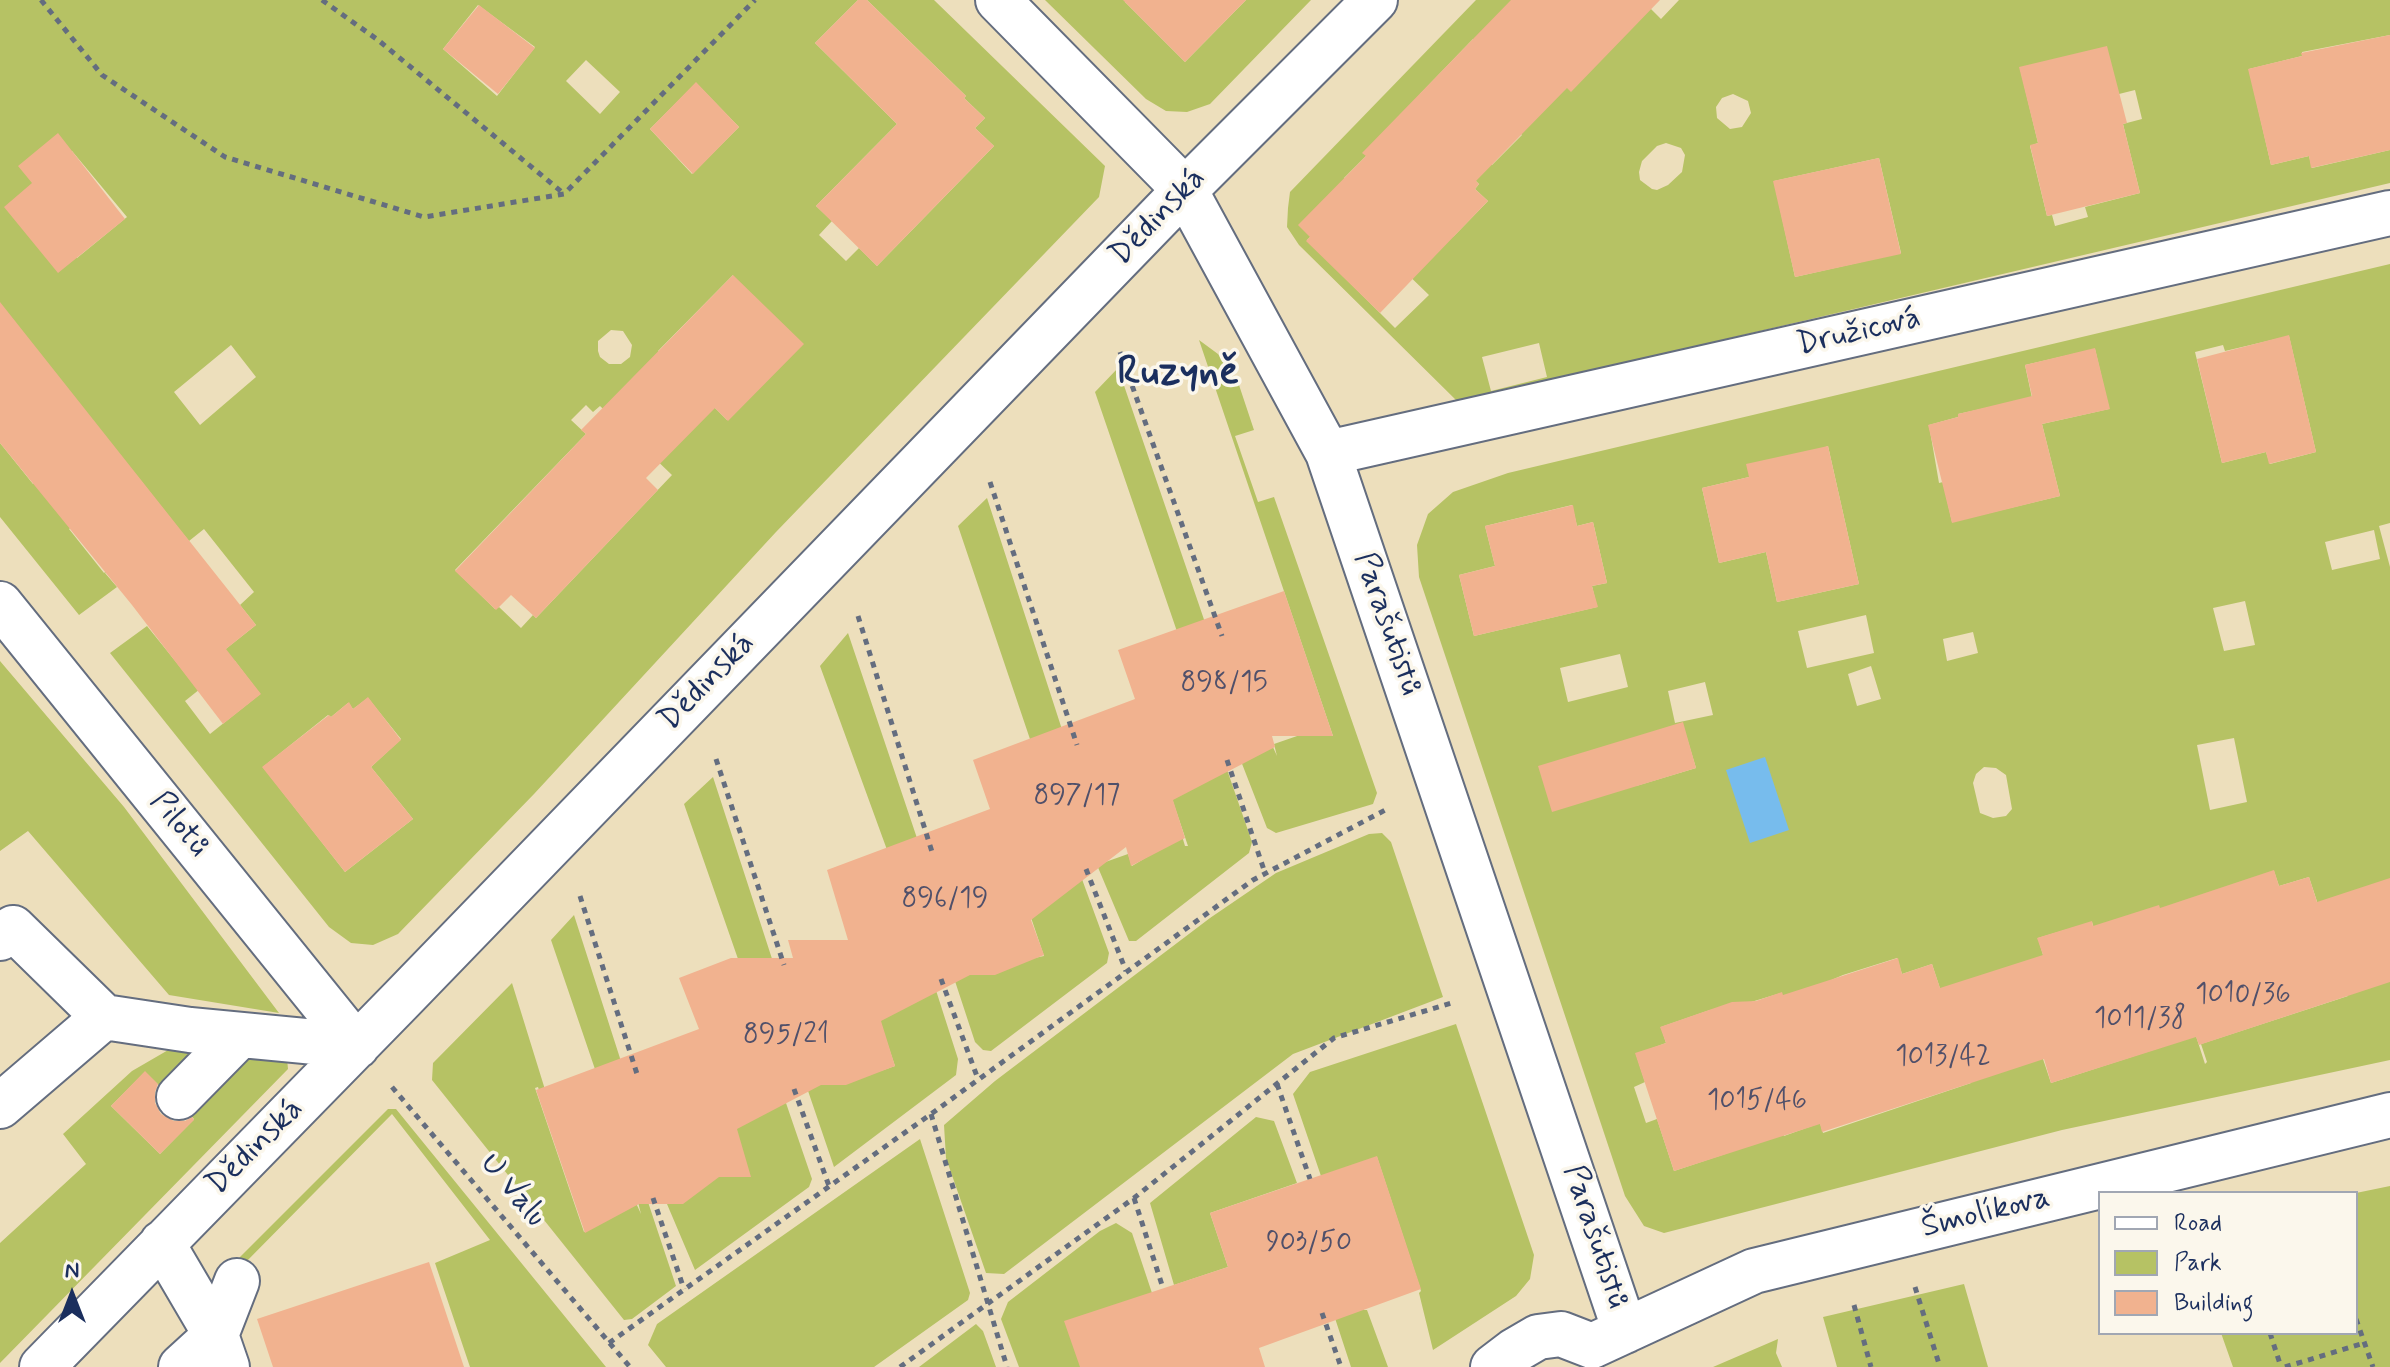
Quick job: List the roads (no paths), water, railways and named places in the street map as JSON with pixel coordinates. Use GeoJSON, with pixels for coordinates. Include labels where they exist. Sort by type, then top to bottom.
{"type":"FeatureCollection","features":[{"type":"Feature","properties":{"kind":"street","name":"Parašutistů"},"geometry":{"type":"LineString","coordinates":[[998,0],[1185,190],[1328,453],[1510,985],[1592,1344]]}},
{"type":"Feature","properties":{"kind":"street","name":"Dědinská"},"geometry":{"type":"LineString","coordinates":[[42,1367],[1185,190],[1375,0]]}},
{"type":"Feature","properties":{"kind":"street","name":"Družicová"},"geometry":{"type":"LineString","coordinates":[[1328,453],[2390,213]]}},
{"type":"Feature","properties":{"kind":"street","name":"Pilotů"},"geometry":{"type":"LineString","coordinates":[[0,604],[357,1046]]}},
{"type":"Feature","properties":{"kind":"street"},"geometry":{"type":"LineString","coordinates":[[0,938],[13,928],[104,1017],[357,1046]]}},
{"type":"Feature","properties":{"kind":"street"},"geometry":{"type":"LineString","coordinates":[[0,1106],[104,1017]]}},
{"type":"Feature","properties":{"kind":"street"},"geometry":{"type":"LineString","coordinates":[[179,1097],[240,1035]]}},
{"type":"Feature","properties":{"kind":"street","name":"Šmolíkova"},"geometry":{"type":"LineString","coordinates":[[1493,1367],[1538,1337],[1592,1344],[1754,1271],[2390,1115]]}},
{"type":"Feature","properties":{"kind":"street"},"geometry":{"type":"LineString","coordinates":[[162,1243],[221,1351]]}},
{"type":"Feature","properties":{"kind":"street"},"geometry":{"type":"LineString","coordinates":[[221,1351],[237,1281]]}},
{"type":"Feature","properties":{"kind":"street"},"geometry":{"type":"LineString","coordinates":[[181,1367],[221,1351]]}},
{"type":"Feature","properties":{"kind":"water"},"geometry":{"type":"Polygon","coordinates":[[[1765,757],[1789,830],[1750,843],[1726,770],[1765,757]]]}},
{"type":"Feature","properties":{"kind":"district","name":"Ruzyně"},"geometry":{"type":"Point","coordinates":[1178,375]}}]}
